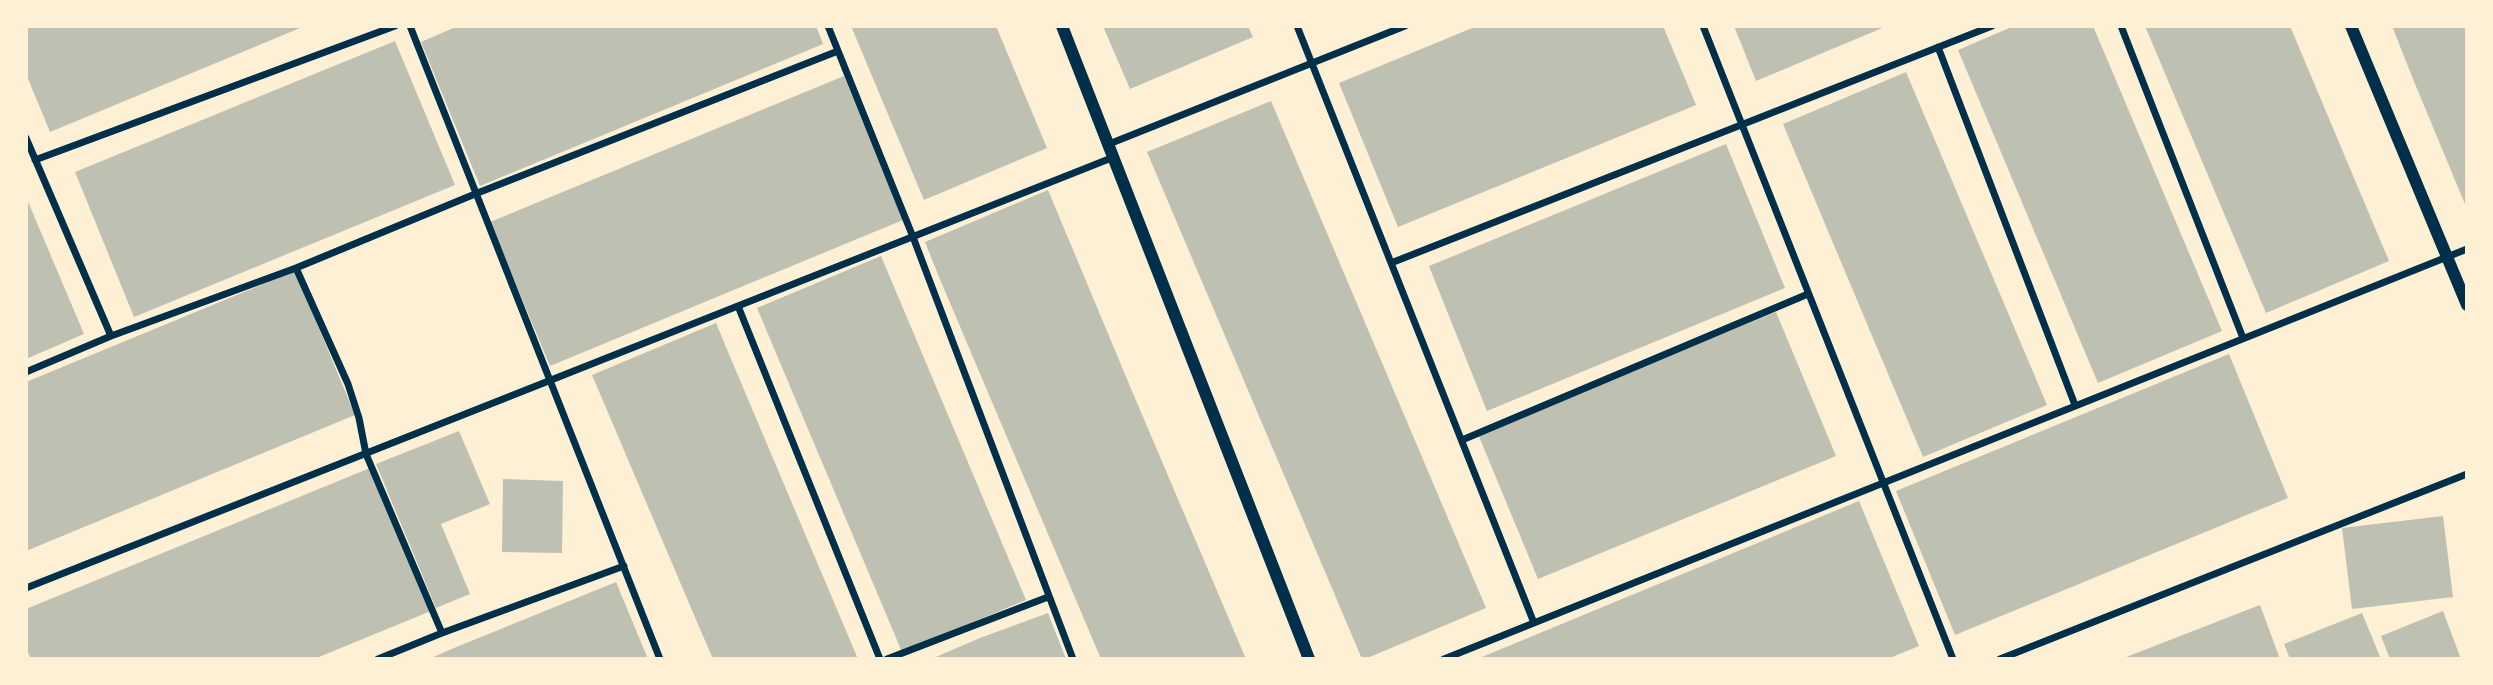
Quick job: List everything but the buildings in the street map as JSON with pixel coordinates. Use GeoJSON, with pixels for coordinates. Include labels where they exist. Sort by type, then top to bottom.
{"type":"FeatureCollection","features":[{"type":"Feature","properties":{"kind":"street"},"geometry":{"type":"LineString","coordinates":[[35,160],[395,26]]}},
{"type":"Feature","properties":{"kind":"street"},"geometry":{"type":"LineString","coordinates":[[410,26],[660,659]]}},
{"type":"Feature","properties":{"kind":"street"},"geometry":{"type":"LineString","coordinates":[[828,26],[913,237],[1073,659]]}},
{"type":"Feature","properties":{"kind":"street"},"geometry":{"type":"LineString","coordinates":[[1062,26],[1309,659]]}},
{"type":"Feature","properties":{"kind":"street"},"geometry":{"type":"LineString","coordinates":[[1297,26],[1534,622]]}},
{"type":"Feature","properties":{"kind":"street"},"geometry":{"type":"LineString","coordinates":[[1109,144],[1405,26]]}},
{"type":"Feature","properties":{"kind":"street"},"geometry":{"type":"LineString","coordinates":[[1703,26],[1953,659]]}},
{"type":"Feature","properties":{"kind":"street"},"geometry":{"type":"LineString","coordinates":[[1391,263],[1992,26]]}},
{"type":"Feature","properties":{"kind":"street"},"geometry":{"type":"LineString","coordinates":[[2120,26],[2243,338]]}},
{"type":"Feature","properties":{"kind":"street"},"geometry":{"type":"LineString","coordinates":[[2351,26],[2467,305]]}},
{"type":"Feature","properties":{"kind":"street"},"geometry":{"type":"LineString","coordinates":[[1938,47],[2075,405]]}},
{"type":"Feature","properties":{"kind":"street"},"geometry":{"type":"LineString","coordinates":[[26,372],[111,336],[296,268],[475,194],[838,51]]}},
{"type":"Feature","properties":{"kind":"street"},"geometry":{"type":"LineString","coordinates":[[26,138],[111,336]]}},
{"type":"Feature","properties":{"kind":"street"},"geometry":{"type":"LineString","coordinates":[[26,588],[1114,157]]}},
{"type":"Feature","properties":{"kind":"street"},"geometry":{"type":"LineString","coordinates":[[1444,659],[2467,249]]}},
{"type":"Feature","properties":{"kind":"street"},"geometry":{"type":"LineString","coordinates":[[296,268],[348,384],[359,418],[366,454],[442,633]]}},
{"type":"Feature","properties":{"kind":"street"},"geometry":{"type":"LineString","coordinates":[[1462,440],[1808,294]]}},
{"type":"Feature","properties":{"kind":"street"},"geometry":{"type":"LineString","coordinates":[[738,306],[880,659]]}},
{"type":"Feature","properties":{"kind":"street"},"geometry":{"type":"LineString","coordinates":[[2000,659],[2467,474]]}},
{"type":"Feature","properties":{"kind":"street"},"geometry":{"type":"LineString","coordinates":[[378,659],[624,566]]}},
{"type":"Feature","properties":{"kind":"street"},"geometry":{"type":"LineString","coordinates":[[887,659],[1048,597]]}}]}
